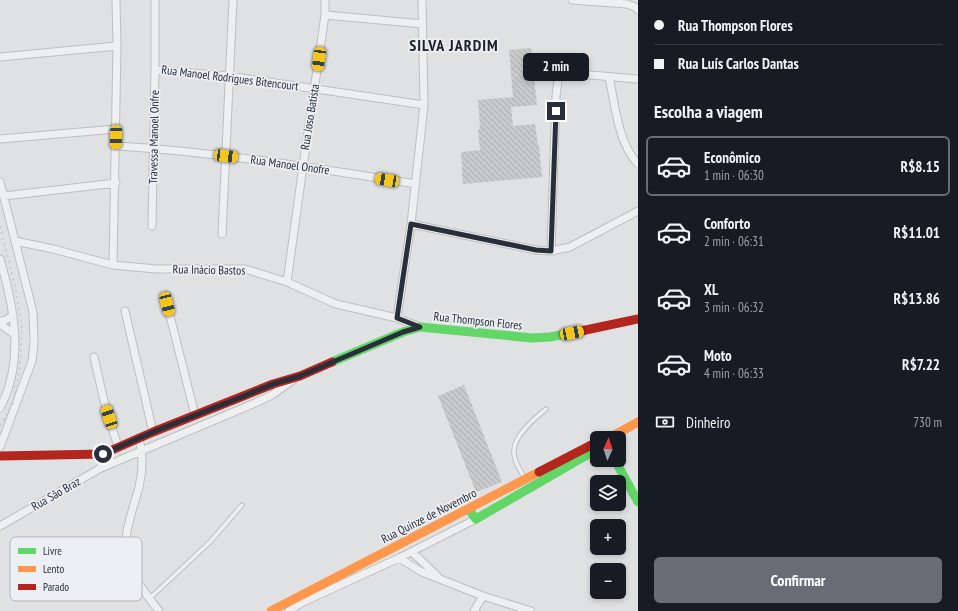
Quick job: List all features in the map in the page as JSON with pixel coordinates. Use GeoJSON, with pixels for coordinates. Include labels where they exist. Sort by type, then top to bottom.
{"type":"FeatureCollection","features":[{"type":"Feature","properties":{"kind":"street"},"geometry":{"type":"LineString","coordinates":[[113,265],[116,183],[116,0]]}},
{"type":"Feature","properties":{"kind":"street","name":"Travessa Manoel Onfre"},"geometry":{"type":"LineString","coordinates":[[152,226],[155,0]]}},
{"type":"Feature","properties":{"kind":"street"},"geometry":{"type":"LineString","coordinates":[[222,234],[233,0]]}},
{"type":"Feature","properties":{"kind":"street","name":"Rua Joso Batista"},"geometry":{"type":"LineString","coordinates":[[287,282],[325,15],[325,0]]}},
{"type":"Feature","properties":{"kind":"street"},"geometry":{"type":"LineString","coordinates":[[397,318],[411,224],[424,105],[422,0]]}},
{"type":"Feature","properties":{"kind":"street"},"geometry":{"type":"LineString","coordinates":[[572,0],[627,4],[638,10]]}},
{"type":"Feature","properties":{"kind":"street"},"geometry":{"type":"LineString","coordinates":[[325,15],[423,24]]}},
{"type":"Feature","properties":{"kind":"street"},"geometry":{"type":"LineString","coordinates":[[0,57],[117,46]]}},
{"type":"Feature","properties":{"kind":"street","name":"Rua Manoel Rodrigues Bitencourt"},"geometry":{"type":"LineString","coordinates":[[155,70],[229,76],[424,105]]}},
{"type":"Feature","properties":{"kind":"street"},"geometry":{"type":"LineString","coordinates":[[551,251],[556,96],[558,80],[561,75],[566,73],[638,79]]}},
{"type":"Feature","properties":{"kind":"street"},"geometry":{"type":"LineString","coordinates":[[609,77],[620,129],[626,148],[638,164]]}},
{"type":"Feature","properties":{"kind":"street"},"geometry":{"type":"LineString","coordinates":[[0,139],[116,129]]}},
{"type":"Feature","properties":{"kind":"street","name":"Rua Manoel Onofre"},"geometry":{"type":"LineString","coordinates":[[116,146],[154,148],[226,156],[303,166],[416,184]]}},
{"type":"Feature","properties":{"kind":"street"},"geometry":{"type":"LineString","coordinates":[[0,182],[33,312],[34,343],[32,361],[1,443]]}},
{"type":"Feature","properties":{"kind":"street"},"geometry":{"type":"LineString","coordinates":[[4,196],[116,183]]}},
{"type":"Feature","properties":{"kind":"street"},"geometry":{"type":"LineString","coordinates":[[411,224],[536,250],[551,251],[570,247],[638,211]]}},
{"type":"Feature","properties":{"kind":"street","name":"Rua Inácio Bastos"},"geometry":{"type":"LineString","coordinates":[[15,241],[113,265],[156,269],[245,269],[287,282],[336,304],[397,318],[420,327]]}},
{"type":"Feature","properties":{"kind":"street"},"geometry":{"type":"LineString","coordinates":[[0,259],[6,278],[13,315],[15,356],[13,371],[0,408]]}},
{"type":"Feature","properties":{"kind":"street"},"geometry":{"type":"LineString","coordinates":[[167,304],[197,414],[204,424]]}},
{"type":"Feature","properties":{"kind":"street"},"geometry":{"type":"LineString","coordinates":[[125,311],[153,432]]}},
{"type":"Feature","properties":{"kind":"street"},"geometry":{"type":"LineString","coordinates":[[13,315],[0,323],[14,335]]}},
{"type":"Feature","properties":{"kind":"street","name":"Rua Thompson Flores"},"geometry":{"type":"LineString","coordinates":[[0,456],[103,454],[197,414],[273,384],[300,376],[403,332],[420,327],[532,338],[550,337],[638,319]]}},
{"type":"Feature","properties":{"kind":"street"},"geometry":{"type":"LineString","coordinates":[[94,357],[104,402],[118,447]]}},
{"type":"Feature","properties":{"kind":"street","name":"Rua Thompson Flores"},"geometry":{"type":"LineString","coordinates":[[101,468],[272,395],[300,376]]}},
{"type":"Feature","properties":{"kind":"street"},"geometry":{"type":"LineString","coordinates":[[622,431],[638,422]]}},
{"type":"Feature","properties":{"kind":"street"},"geometry":{"type":"LineString","coordinates":[[126,537],[140,480],[142,450],[139,438]]}},
{"type":"Feature","properties":{"kind":"street","name":"Rua Quinze de Novembro"},"geometry":{"type":"LineString","coordinates":[[272,611],[469,510],[590,446]]}},
{"type":"Feature","properties":{"kind":"street","name":"Rua Quinze de Novembro"},"geometry":{"type":"LineString","coordinates":[[476,519],[590,453]]}},
{"type":"Feature","properties":{"kind":"street"},"geometry":{"type":"LineString","coordinates":[[101,468],[103,454]]}},
{"type":"Feature","properties":{"kind":"street"},"geometry":{"type":"LineString","coordinates":[[619,467],[638,502]]}},
{"type":"Feature","properties":{"kind":"street","name":"Rua São Braz"},"geometry":{"type":"LineString","coordinates":[[0,526],[101,468]]}},
{"type":"Feature","properties":{"kind":"street"},"geometry":{"type":"LineString","coordinates":[[504,491],[510,500]]}},
{"type":"Feature","properties":{"kind":"street"},"geometry":{"type":"LineString","coordinates":[[288,611],[306,600],[412,552],[476,519],[469,510]]}},
{"type":"Feature","properties":{"kind":"street"},"geometry":{"type":"LineString","coordinates":[[412,552],[428,566],[438,578]]}},
{"type":"Feature","properties":{"kind":"street"},"geometry":{"type":"LineString","coordinates":[[399,558],[414,568],[438,578],[483,596],[531,611]]}},
{"type":"Feature","properties":{"kind":"street"},"geometry":{"type":"LineString","coordinates":[[142,587],[159,611]]}},
{"type":"Feature","properties":{"kind":"street"},"geometry":{"type":"LineString","coordinates":[[474,611],[483,596]]}},
{"type":"Feature","properties":{"kind":"lane"},"geometry":{"type":"LineString","coordinates":[[526,480],[514,455],[515,446],[524,430],[546,409]]}},
{"type":"Feature","properties":{"kind":"lane"},"geometry":{"type":"LineString","coordinates":[[150,598],[210,542],[242,505]]}},
{"type":"Feature","properties":{"kind":"building"},"geometry":{"type":"Polygon","coordinates":[[[531,48],[537,105],[511,107],[513,126],[535,124],[539,145],[542,177],[463,184],[461,152],[480,150],[478,100],[513,97],[509,50],[531,48]]]}},
{"type":"Feature","properties":{"kind":"building"},"geometry":{"type":"Polygon","coordinates":[[[464,385],[502,482],[476,492],[438,396],[464,385]]]}},
{"type":"Feature","properties":{"kind":"railway"},"geometry":{"type":"LineString","coordinates":[[0,226],[15,286],[22,328],[20,367],[13,403],[0,426]]}},
{"type":"Feature","properties":{"kind":"traffic: fast"},"geometry":{"type":"LineString","coordinates":[[332,362],[403,332],[420,327],[532,338],[550,337],[581,331]]}},
{"type":"Feature","properties":{"kind":"traffic: fast"},"geometry":{"type":"LineString","coordinates":[[469,510],[476,519],[590,453]]}},
{"type":"Feature","properties":{"kind":"traffic: fast"},"geometry":{"type":"LineString","coordinates":[[619,467],[638,502]]}},
{"type":"Feature","properties":{"kind":"traffic: slow"},"geometry":{"type":"LineString","coordinates":[[622,431],[638,422]]}},
{"type":"Feature","properties":{"kind":"traffic: slow"},"geometry":{"type":"LineString","coordinates":[[271,611],[539,472]]}},
{"type":"Feature","properties":{"kind":"traffic: jam"},"geometry":{"type":"LineString","coordinates":[[581,331],[638,319]]}},
{"type":"Feature","properties":{"kind":"traffic: jam"},"geometry":{"type":"LineString","coordinates":[[0,456],[103,454],[153,432],[273,384],[300,376],[332,362]]}},
{"type":"Feature","properties":{"kind":"traffic: jam"},"geometry":{"type":"LineString","coordinates":[[539,472],[590,446]]}},
{"type":"Feature","properties":{"kind":"district","name":"SILVA JARDIM"},"geometry":{"type":"Point","coordinates":[454,45]}},
{"type":"Feature","properties":{"kind":"route"},"geometry":{"type":"LineString","coordinates":[[103,454],[153,432],[273,384],[300,376],[403,332],[420,327],[397,318],[411,224],[536,250],[551,251],[556,111]]}}]}
